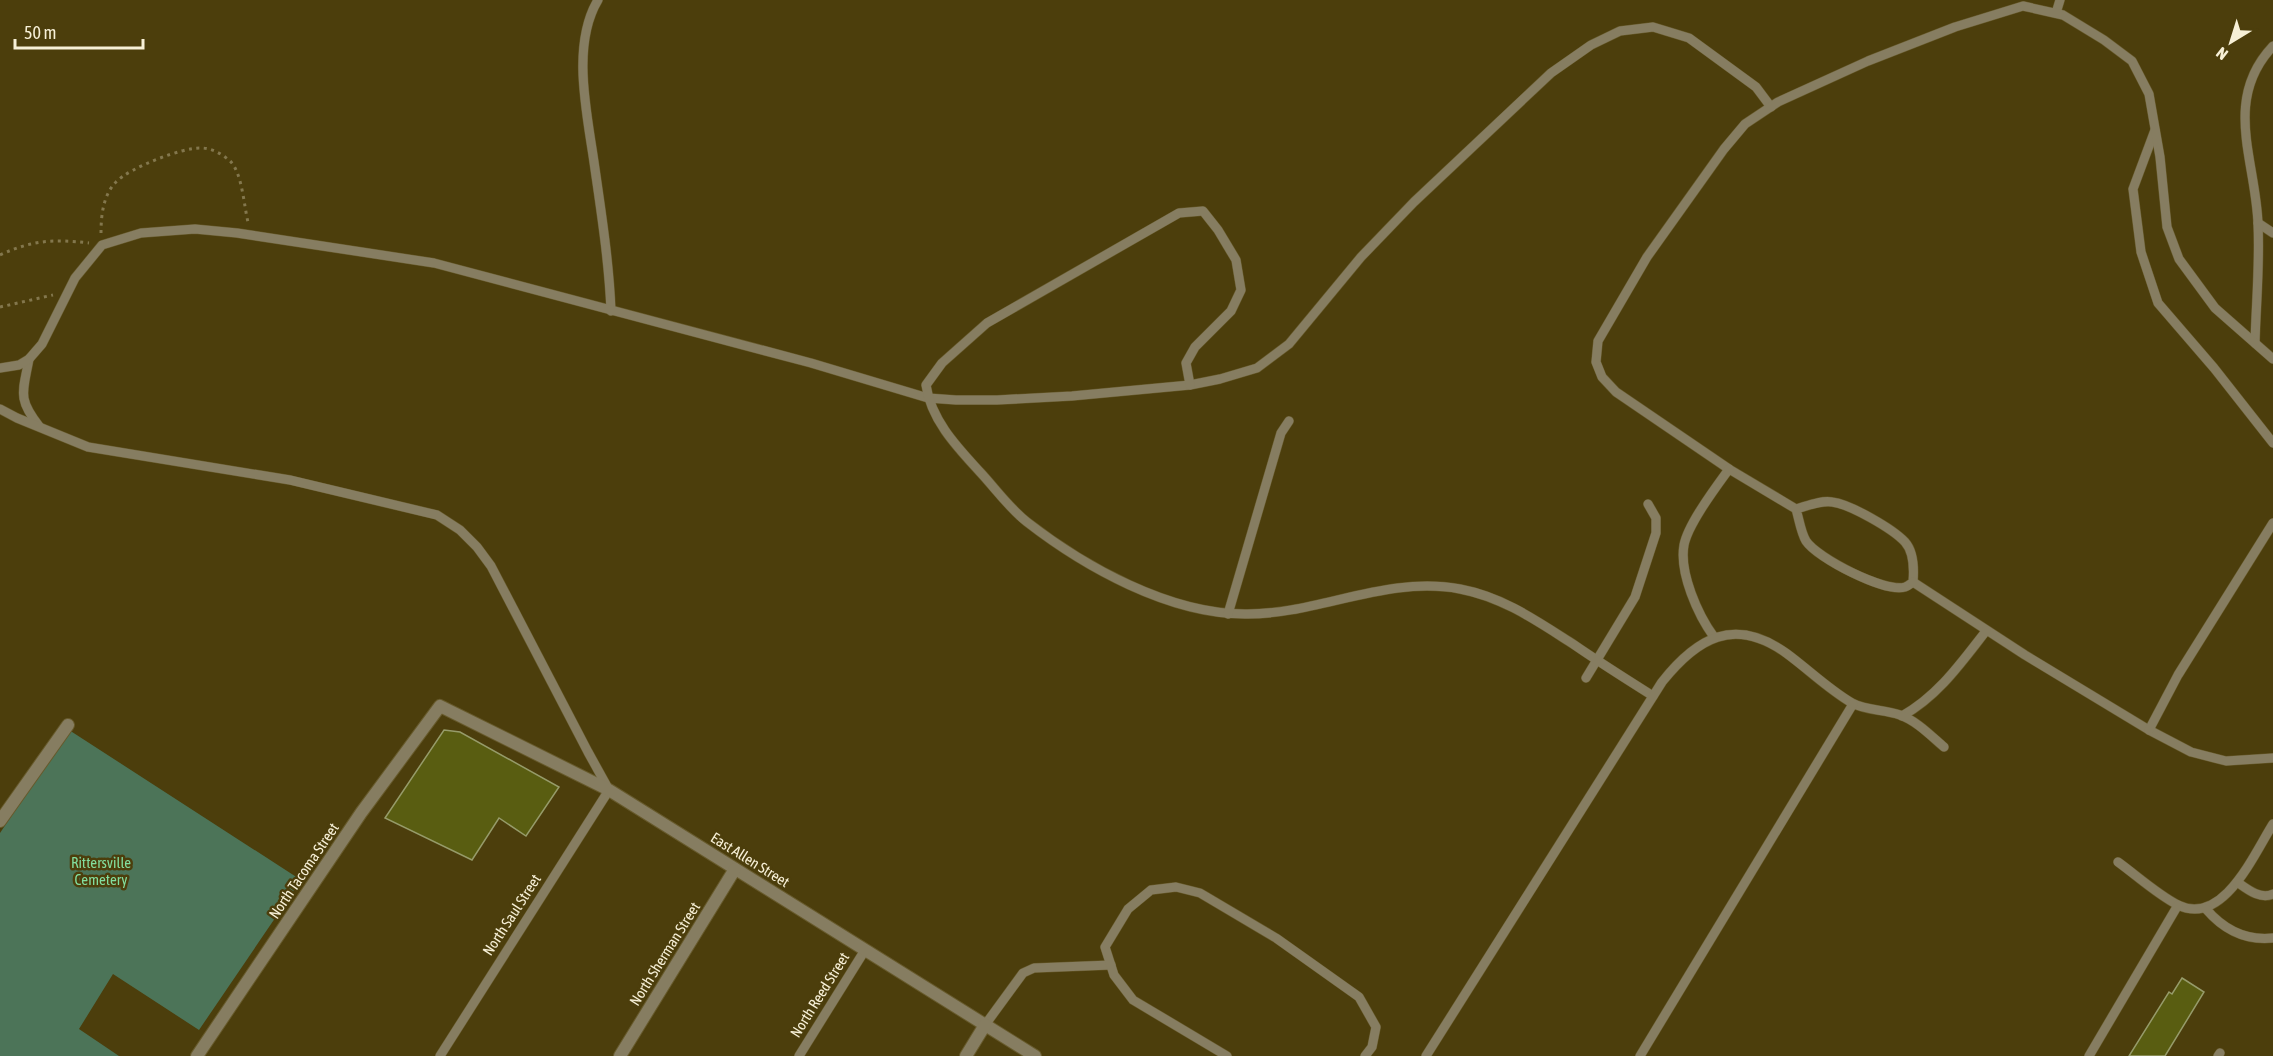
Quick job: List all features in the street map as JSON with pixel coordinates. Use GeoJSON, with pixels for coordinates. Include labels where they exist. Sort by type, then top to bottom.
{"type":"FeatureCollection","features":[{"type":"Feature","properties":{"kind":"street","name":"East Allen Street"},"geometry":{"type":"LineString","coordinates":[[440,706],[609,790],[1035,1056]]}},
{"type":"Feature","properties":{"kind":"street","name":"North Tacoma Street"},"geometry":{"type":"LineString","coordinates":[[197,1056],[362,813],[440,706]]}},
{"type":"Feature","properties":{"kind":"street"},"geometry":{"type":"LineString","coordinates":[[0,821],[68,725]]}},
{"type":"Feature","properties":{"kind":"street","name":"North Sherman Street"},"geometry":{"type":"LineString","coordinates":[[620,1056],[735,868]]}},
{"type":"Feature","properties":{"kind":"street"},"geometry":{"type":"LineString","coordinates":[[966,1056],[985,1025]]}},
{"type":"Feature","properties":{"kind":"lane"},"geometry":{"type":"LineString","coordinates":[[598,0],[584,39],[585,107],[610,282],[611,312]]}},
{"type":"Feature","properties":{"kind":"lane"},"geometry":{"type":"LineString","coordinates":[[2056,13],[2060,0]]}},
{"type":"Feature","properties":{"kind":"lane"},"geometry":{"type":"LineString","coordinates":[[1913,582],[1914,571],[1906,543],[1886,527],[1860,512],[1832,502],[1796,509],[1729,470],[1616,392],[1602,377],[1596,362],[1598,341],[1647,257],[1724,149],[1745,124],[1771,107],[1868,61],[1955,27],[2023,6],[2063,15],[2104,40],[2132,61],[2149,94],[2167,227],[2179,259],[2215,308],[2273,359]]}},
{"type":"Feature","properties":{"kind":"lane"},"geometry":{"type":"LineString","coordinates":[[0,368],[19,365],[29,359],[42,344],[75,278],[102,245],[141,233],[195,230],[434,263],[611,312],[811,363],[928,398],[997,400],[1072,396],[1190,384],[1220,379],[1257,368],[1289,344],[1361,256],[1414,202],[1551,73],[1591,45],[1620,31],[1653,27],[1689,38],[1756,87],[1771,107]]}},
{"type":"Feature","properties":{"kind":"lane"},"geometry":{"type":"LineString","coordinates":[[2254,344],[2258,224],[2244,121],[2248,84],[2263,56],[2273,46]]}},
{"type":"Feature","properties":{"kind":"lane"},"geometry":{"type":"LineString","coordinates":[[2155,130],[2133,189],[2141,252],[2158,303],[2214,368],[2273,443]]}},
{"type":"Feature","properties":{"kind":"lane"},"geometry":{"type":"LineString","coordinates":[[1190,384],[1186,363],[1195,347],[1231,311],[1240,290],[1236,261],[1218,230],[1203,211],[1179,213],[987,323],[942,363],[926,385],[928,398],[951,441],[1025,521],[1096,568],[1136,587],[1191,608],[1228,614],[1266,613],[1395,587],[1425,586],[1477,593],[1509,605],[1653,696]]}},
{"type":"Feature","properties":{"kind":"lane"},"geometry":{"type":"LineString","coordinates":[[2258,224],[2273,233]]}},
{"type":"Feature","properties":{"kind":"lane"},"geometry":{"type":"LineString","coordinates":[[29,359],[22,387],[23,399],[30,414],[40,427]]}},
{"type":"Feature","properties":{"kind":"lane"},"geometry":{"type":"LineString","coordinates":[[0,409],[88,447],[290,480],[437,515],[460,530],[491,566],[609,790]]}},
{"type":"Feature","properties":{"kind":"lane"},"geometry":{"type":"LineString","coordinates":[[1228,614],[1281,433],[1289,421]]}},
{"type":"Feature","properties":{"kind":"lane"},"geometry":{"type":"LineString","coordinates":[[1714,637],[1695,606],[1688,584],[1684,546],[1697,517],[1729,470]]}},
{"type":"Feature","properties":{"kind":"lane"},"geometry":{"type":"LineString","coordinates":[[1586,678],[1635,597],[1656,533],[1656,518],[1648,504]]}},
{"type":"Feature","properties":{"kind":"lane"},"geometry":{"type":"LineString","coordinates":[[1796,509],[1806,541],[1832,561],[1861,578],[1891,587],[1905,587],[1913,582]]}},
{"type":"Feature","properties":{"kind":"lane"},"geometry":{"type":"LineString","coordinates":[[2149,730],[2178,675],[2273,523]]}},
{"type":"Feature","properties":{"kind":"lane"},"geometry":{"type":"LineString","coordinates":[[1913,582],[1986,632],[2149,730],[2191,752],[2226,761],[2273,758]]}},
{"type":"Feature","properties":{"kind":"lane"},"geometry":{"type":"LineString","coordinates":[[1902,716],[1917,708],[1949,678],[1986,632]]}},
{"type":"Feature","properties":{"kind":"lane"},"geometry":{"type":"LineString","coordinates":[[1426,1056],[1653,696],[1676,664],[1703,642],[1714,637],[1735,634],[1750,636],[1771,644],[1853,704],[1902,716],[1944,747]]}},
{"type":"Feature","properties":{"kind":"lane"},"geometry":{"type":"LineString","coordinates":[[1640,1056],[1853,704]]}},
{"type":"Feature","properties":{"kind":"lane","name":"North Saul Street"},"geometry":{"type":"LineString","coordinates":[[440,1056],[609,790]]}},
{"type":"Feature","properties":{"kind":"lane"},"geometry":{"type":"LineString","coordinates":[[2118,862],[2178,905],[2193,909],[2206,909],[2223,898],[2237,882],[2273,824]]}},
{"type":"Feature","properties":{"kind":"lane"},"geometry":{"type":"LineString","coordinates":[[2237,882],[2254,893],[2268,897],[2273,894]]}},
{"type":"Feature","properties":{"kind":"lane"},"geometry":{"type":"LineString","coordinates":[[1227,1056],[1133,1000],[1114,975],[1105,947],[1128,909],[1150,890],[1176,886],[1200,893],[1276,938],[1359,997],[1376,1027],[1372,1047],[1365,1056]]}},
{"type":"Feature","properties":{"kind":"lane"},"geometry":{"type":"LineString","coordinates":[[2089,1056],[2178,905]]}},
{"type":"Feature","properties":{"kind":"lane"},"geometry":{"type":"LineString","coordinates":[[2206,909],[2216,920],[2244,937],[2258,940],[2273,938]]}},
{"type":"Feature","properties":{"kind":"lane","name":"North Reed Street"},"geometry":{"type":"LineString","coordinates":[[800,1056],[865,950]]}},
{"type":"Feature","properties":{"kind":"lane"},"geometry":{"type":"LineString","coordinates":[[985,1025],[1023,973],[1034,968],[1111,965]]}},
{"type":"Feature","properties":{"kind":"path"},"geometry":{"type":"LineString","coordinates":[[0,255],[19,246],[56,239],[102,245],[100,212],[115,183],[132,170],[160,158],[200,148],[215,151],[232,162],[238,173],[251,236]]}},
{"type":"Feature","properties":{"kind":"path"},"geometry":{"type":"LineString","coordinates":[[0,307],[70,292]]}},
{"type":"Feature","properties":{"kind":"green space","name":"Rittersville Cemetery"},"geometry":{"type":"Polygon","coordinates":[[[69,730],[301,880],[199,1030],[113,974],[79,1029],[119,1056],[0,1056],[0,833],[69,730]]]}},
{"type":"Feature","properties":{"kind":"building"},"geometry":{"type":"Polygon","coordinates":[[[444,730],[460,732],[559,787],[526,836],[499,818],[472,860],[385,818],[444,730]]]}},
{"type":"Feature","properties":{"kind":"building"},"geometry":{"type":"Polygon","coordinates":[[[2182,978],[2204,992],[2165,1056],[2129,1056],[2169,992],[2172,994],[2182,978]]]}}]}
